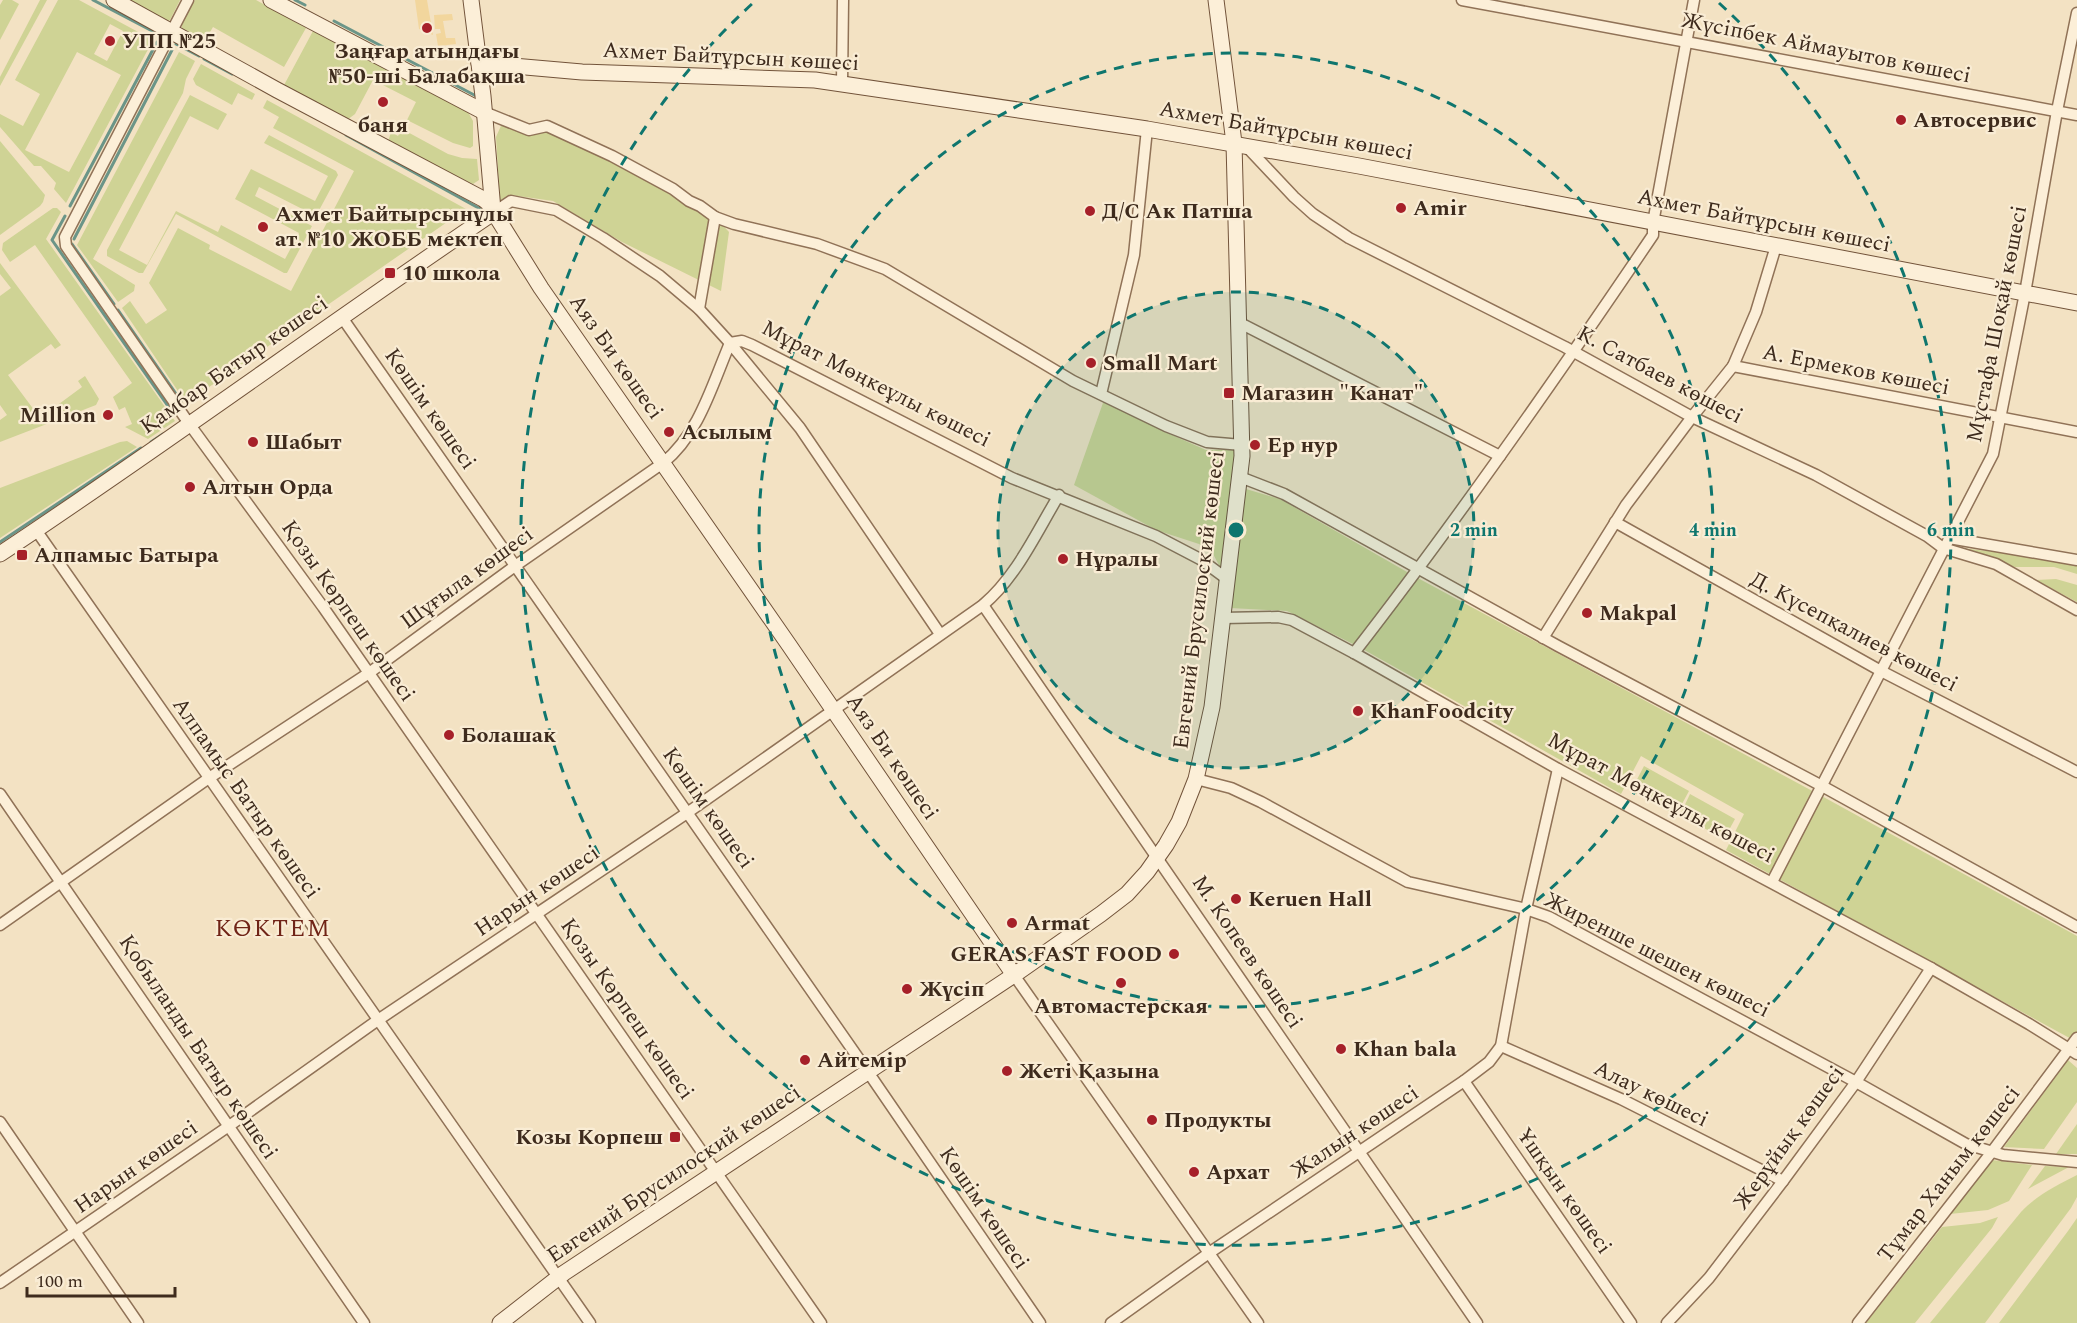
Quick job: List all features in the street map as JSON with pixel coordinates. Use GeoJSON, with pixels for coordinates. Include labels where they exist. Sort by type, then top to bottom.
{"type":"FeatureCollection","features":[{"type":"Feature","properties":{"kind":"main road"},"geometry":{"type":"LineString","coordinates":[[114,0],[277,90],[483,199],[493,213]]}},
{"type":"Feature","properties":{"kind":"main road"},"geometry":{"type":"LineString","coordinates":[[271,0],[484,112]]}},
{"type":"Feature","properties":{"kind":"main road"},"geometry":{"type":"LineString","coordinates":[[471,0],[493,213]]}},
{"type":"Feature","properties":{"kind":"main road","name":"Евгений Брусилоский көшесі"},"geometry":{"type":"LineString","coordinates":[[500,1323],[558,1277],[1014,975],[1101,914],[1126,894],[1147,872],[1179,822],[1196,779],[1212,707],[1242,445],[1238,322],[1239,144],[1216,0]]}},
{"type":"Feature","properties":{"kind":"main road","name":"Ахмет Байтұрсын көшесі"},"geometry":{"type":"LineString","coordinates":[[479,63],[582,72],[758,77],[842,83],[1239,144],[2077,303]]}},
{"type":"Feature","properties":{"kind":"main road"},"geometry":{"type":"LineString","coordinates":[[472,193],[484,192],[491,186]]}},
{"type":"Feature","properties":{"kind":"main road","name":"Қамбар Батыр көшесі"},"geometry":{"type":"LineString","coordinates":[[0,554],[190,425],[341,316],[493,213]]}},
{"type":"Feature","properties":{"kind":"main road","name":"Аяз Би көшесі"},"geometry":{"type":"LineString","coordinates":[[493,213],[541,288],[1014,975]]}},
{"type":"Feature","properties":{"kind":"street"},"geometry":{"type":"LineString","coordinates":[[171,31],[188,0]]}},
{"type":"Feature","properties":{"kind":"street"},"geometry":{"type":"LineString","coordinates":[[842,83],[843,0]]}},
{"type":"Feature","properties":{"kind":"street","name":"Жүсіпбек Аймауытов көшесі"},"geometry":{"type":"LineString","coordinates":[[1462,0],[2077,115]]}},
{"type":"Feature","properties":{"kind":"street"},"geometry":{"type":"LineString","coordinates":[[1354,653],[1419,569],[1500,456],[1653,235],[1653,223],[1694,0]]}},
{"type":"Feature","properties":{"kind":"street","name":"Мұстафа Шоқай көшесі"},"geometry":{"type":"LineString","coordinates":[[1772,882],[1993,454],[2077,13]]}},
{"type":"Feature","properties":{"kind":"street","name":"Қозы Көрпеш көшесі"},"geometry":{"type":"LineString","coordinates":[[171,31],[64,241],[66,246],[190,425],[369,673],[821,1323]]}},
{"type":"Feature","properties":{"kind":"street"},"geometry":{"type":"LineString","coordinates":[[484,112],[529,130],[547,126],[612,156],[662,183],[715,217],[734,224],[817,244],[885,269],[1072,381],[1166,426],[1207,442],[1242,445]]}},
{"type":"Feature","properties":{"kind":"street"},"geometry":{"type":"LineString","coordinates":[[1101,394],[1134,255],[1147,129]]}},
{"type":"Feature","properties":{"kind":"street","name":"К. Сатбаев көшесі"},"geometry":{"type":"LineString","coordinates":[[1239,144],[1294,197],[1349,238],[1574,352],[1692,417],[1816,475],[1946,543],[1996,564],[2077,610]]}},
{"type":"Feature","properties":{"kind":"street","name":"Мұрат Мөңкеұлы көшесі"},"geometry":{"type":"LineString","coordinates":[[493,213],[511,201],[556,210],[660,276],[699,309],[730,343],[742,341],[752,345],[1012,478],[1156,536],[1200,559],[1227,579]]}},
{"type":"Feature","properties":{"kind":"street"},"geometry":{"type":"LineString","coordinates":[[699,309],[715,217]]}},
{"type":"Feature","properties":{"kind":"street"},"geometry":{"type":"LineString","coordinates":[[1543,638],[1615,522],[1692,417],[1733,366],[1756,312],[1776,246]]}},
{"type":"Feature","properties":{"kind":"street","name":"Көшім көшесі"},"geometry":{"type":"LineString","coordinates":[[341,316],[868,1072],[1040,1323]]}},
{"type":"Feature","properties":{"kind":"street"},"geometry":{"type":"LineString","coordinates":[[1238,322],[1500,456]]}},
{"type":"Feature","properties":{"kind":"street"},"geometry":{"type":"LineString","coordinates":[[730,343],[800,428],[940,634]]}},
{"type":"Feature","properties":{"kind":"street","name":"Шұғыла көшесі"},"geometry":{"type":"LineString","coordinates":[[0,925],[209,778],[369,673],[515,566],[663,463],[694,428],[730,343]]}},
{"type":"Feature","properties":{"kind":"street","name":"А. Ермеков көшесі"},"geometry":{"type":"LineString","coordinates":[[1733,366],[2077,432]]}},
{"type":"Feature","properties":{"kind":"street"},"geometry":{"type":"LineString","coordinates":[[1240,477],[1284,494],[1543,638],[1822,786],[2077,927]]}},
{"type":"Feature","properties":{"kind":"street","name":"Нарын көшесі"},"geometry":{"type":"LineString","coordinates":[[0,1283],[229,1126],[378,1020],[538,915],[687,813],[983,605],[996,594],[1012,574],[1059,495]]}},
{"type":"Feature","properties":{"kind":"street","name":"Д. Күсепқалиев көшесі"},"geometry":{"type":"LineString","coordinates":[[1615,522],[1881,671],[2077,772]]}},
{"type":"Feature","properties":{"kind":"street","name":"Алпамыс Батыр көшесі"},"geometry":{"type":"LineString","coordinates":[[36,530],[590,1323]]}},
{"type":"Feature","properties":{"kind":"street"},"geometry":{"type":"LineString","coordinates":[[1946,543],[2077,560]]}},
{"type":"Feature","properties":{"kind":"street","name":"М. Копеев көшесі"},"geometry":{"type":"LineString","coordinates":[[983,605],[1477,1323]]}},
{"type":"Feature","properties":{"kind":"street","name":"Мұрат Мөңкеұлы көшесі"},"geometry":{"type":"LineString","coordinates":[[1223,618],[1285,618],[1354,653],[1558,769],[1931,968],[2073,1051]]}},
{"type":"Feature","properties":{"kind":"street"},"geometry":{"type":"LineString","coordinates":[[1501,1046],[1526,909],[1558,769]]}},
{"type":"Feature","properties":{"kind":"street","name":"Жиренше шешен көшесі"},"geometry":{"type":"LineString","coordinates":[[1196,779],[1231,788],[1261,802],[1408,882],[1526,909],[1549,917],[1856,1082],[1966,1144],[1991,1153],[2077,1162]]}},
{"type":"Feature","properties":{"kind":"street","name":"Қобыланды Батыр көшесі"},"geometry":{"type":"LineString","coordinates":[[0,794],[364,1323]]}},
{"type":"Feature","properties":{"kind":"street","name":"Жерұйық көшесі"},"geometry":{"type":"LineString","coordinates":[[1667,1323],[1709,1278],[1783,1181],[1856,1082],[1931,968]]}},
{"type":"Feature","properties":{"kind":"street","name":"Аяз Би көшесі"},"geometry":{"type":"LineString","coordinates":[[1014,975],[1258,1323]]}},
{"type":"Feature","properties":{"kind":"street","name":"Тұмар Ханым көшесі"},"geometry":{"type":"LineString","coordinates":[[1858,1323],[2073,1051],[2077,1038]]}},
{"type":"Feature","properties":{"kind":"street","name":"Жалын көшесі"},"geometry":{"type":"LineString","coordinates":[[1111,1323],[1209,1253],[1464,1081],[1489,1062],[1501,1046]]}},
{"type":"Feature","properties":{"kind":"street","name":"Алау көшесі"},"geometry":{"type":"LineString","coordinates":[[1501,1046],[1621,1099],[1783,1181]]}},
{"type":"Feature","properties":{"kind":"street","name":"Ұшқын көшесі"},"geometry":{"type":"LineString","coordinates":[[1464,1081],[1631,1323]]}},
{"type":"Feature","properties":{"kind":"street"},"geometry":{"type":"LineString","coordinates":[[0,1122],[138,1323]]}},
{"type":"Feature","properties":{"kind":"green space"},"geometry":{"type":"Polygon","coordinates":[[[3,0],[12,0],[19,4],[0,40],[0,5],[3,0]]]}},
{"type":"Feature","properties":{"kind":"green space"},"geometry":{"type":"Polygon","coordinates":[[[40,0],[47,0],[0,86],[0,77],[40,0]]]}},
{"type":"Feature","properties":{"kind":"green space"},"geometry":{"type":"Polygon","coordinates":[[[58,0],[79,0],[153,40],[66,203],[54,189],[56,183],[41,166],[34,166],[0,127],[0,114],[23,126],[40,94],[15,80],[58,0]],[[110,24],[94,54],[107,61],[123,31],[110,24]],[[77,52],[25,150],[69,172],[121,75],[77,52]]]}},
{"type":"Feature","properties":{"kind":"green space"},"geometry":{"type":"Polygon","coordinates":[[[122,0],[180,0],[170,20],[166,22],[122,0]]]}},
{"type":"Feature","properties":{"kind":"green space"},"geometry":{"type":"Polygon","coordinates":[[[195,0],[256,0],[306,28],[284,67],[213,27],[203,44],[182,31],[182,23],[195,0]]]}},
{"type":"Feature","properties":{"kind":"green space"},"geometry":{"type":"Polygon","coordinates":[[[313,31],[468,112],[473,121],[473,146],[470,148],[453,143],[407,120],[416,102],[373,80],[355,114],[347,120],[283,87],[313,31]]]}},
{"type":"Feature","properties":{"kind":"green space"},"geometry":{"type":"Polygon","coordinates":[[[179,52],[195,61],[186,79],[183,93],[93,259],[135,285],[134,291],[118,302],[77,245],[179,52]]]}},
{"type":"Feature","properties":{"kind":"green space"},"geometry":{"type":"Polygon","coordinates":[[[201,64],[255,94],[252,100],[238,93],[232,105],[196,85],[193,79],[201,64]]]}},
{"type":"Feature","properties":{"kind":"green space"},"geometry":{"type":"Polygon","coordinates":[[[190,95],[227,114],[218,130],[190,116],[119,250],[147,265],[176,211],[218,232],[221,225],[285,259],[299,233],[235,199],[251,169],[315,201],[328,176],[264,143],[269,135],[336,171],[338,175],[316,216],[259,187],[255,196],[312,226],[287,273],[176,214],[143,273],[107,256],[107,250],[190,95]]]}},
{"type":"Feature","properties":{"kind":"green space"},"geometry":{"type":"Polygon","coordinates":[[[267,100],[466,209],[186,403],[122,308],[130,301],[146,324],[167,310],[149,283],[178,228],[210,245],[209,249],[291,291],[354,171],[273,128],[279,117],[263,108],[267,100]]]}},
{"type":"Feature","properties":{"kind":"green space"},"geometry":{"type":"Polygon","coordinates":[[[504,119],[529,130],[547,126],[715,217],[729,232],[721,291],[622,242],[553,201],[511,195],[500,203],[496,137],[504,119]]]}},
{"type":"Feature","properties":{"kind":"green space"},"geometry":{"type":"Polygon","coordinates":[[[402,129],[448,154],[477,159],[479,180],[473,184],[468,182],[388,142],[391,132],[398,136],[402,129]]]}},
{"type":"Feature","properties":{"kind":"green space"},"geometry":{"type":"Polygon","coordinates":[[[0,141],[45,195],[40,206],[0,235],[0,141]]]}},
{"type":"Feature","properties":{"kind":"green space"},"geometry":{"type":"Polygon","coordinates":[[[53,208],[61,212],[46,239],[175,421],[148,439],[125,427],[132,424],[125,407],[119,410],[113,397],[132,383],[35,245],[10,262],[2,250],[3,243],[53,208]]]}},
{"type":"Feature","properties":{"kind":"green space"},"geometry":{"type":"Polygon","coordinates":[[[0,263],[61,345],[55,349],[51,344],[8,375],[40,418],[82,387],[78,381],[85,376],[99,399],[96,405],[0,442],[0,420],[7,415],[0,405],[0,296],[11,288],[0,274],[0,263]]]}},
{"type":"Feature","properties":{"kind":"green space"},"geometry":{"type":"Polygon","coordinates":[[[1104,400],[1163,431],[1206,450],[1235,449],[1235,467],[1221,569],[1212,552],[1199,544],[1156,530],[1074,485],[1104,400]]]}},
{"type":"Feature","properties":{"kind":"green space"},"geometry":{"type":"Polygon","coordinates":[[[127,441],[137,447],[0,538],[0,488],[127,441]]]}},
{"type":"Feature","properties":{"kind":"green space"},"geometry":{"type":"Polygon","coordinates":[[[1246,489],[1280,499],[1414,576],[2077,936],[2077,1038],[2075,1041],[1726,850],[1744,814],[1641,756],[1621,794],[1359,647],[1287,611],[1230,608],[1246,489]]]}},
{"type":"Feature","properties":{"kind":"green space"},"geometry":{"type":"Polygon","coordinates":[[[1961,548],[2021,555],[2077,566],[2077,574],[2054,567],[2015,567],[1961,548]]]}},
{"type":"Feature","properties":{"kind":"green space"},"geometry":{"type":"Polygon","coordinates":[[[2056,579],[2077,585],[2077,602],[2036,580],[2056,579]]]}},
{"type":"Feature","properties":{"kind":"green space"},"geometry":{"type":"Polygon","coordinates":[[[1644,766],[1689,791],[1676,815],[1631,791],[1644,766]]]}},
{"type":"Feature","properties":{"kind":"green space"},"geometry":{"type":"Polygon","coordinates":[[[1690,794],[1735,819],[1724,839],[1680,815],[1690,794]]]}},
{"type":"Feature","properties":{"kind":"green space"},"geometry":{"type":"Polygon","coordinates":[[[2068,1060],[2077,1068],[2077,1102],[2044,1149],[2004,1147],[2068,1060]]]}},
{"type":"Feature","properties":{"kind":"green space"},"geometry":{"type":"Polygon","coordinates":[[[2077,1124],[2077,1154],[2056,1154],[2077,1124]]]}},
{"type":"Feature","properties":{"kind":"green space"},"geometry":{"type":"Polygon","coordinates":[[[1992,1160],[2032,1165],[2009,1201],[1988,1210],[1950,1214],[1992,1160]]]}},
{"type":"Feature","properties":{"kind":"green space"},"geometry":{"type":"Polygon","coordinates":[[[2045,1166],[2069,1167],[2028,1189],[2045,1166]]]}},
{"type":"Feature","properties":{"kind":"green space"},"geometry":{"type":"Polygon","coordinates":[[[2077,1175],[2077,1197],[2071,1208],[1985,1323],[1930,1323],[2021,1212],[2040,1195],[2077,1175]]]}},
{"type":"Feature","properties":{"kind":"green space"},"geometry":{"type":"Polygon","coordinates":[[[1998,1217],[1992,1228],[1915,1323],[1866,1323],[1942,1227],[1980,1223],[1998,1217]]]}},
{"type":"Feature","properties":{"kind":"green space"},"geometry":{"type":"Polygon","coordinates":[[[2077,1218],[2077,1323],[1999,1323],[2068,1231],[2077,1218]]]}},
{"type":"Feature","properties":{"kind":"sand"},"geometry":{"type":"Polygon","coordinates":[[[415,0],[427,0],[433,35],[419,29],[415,0]]]}},
{"type":"Feature","properties":{"kind":"sand"},"geometry":{"type":"Polygon","coordinates":[[[452,14],[453,20],[443,21],[446,38],[455,38],[456,44],[438,46],[436,34],[441,33],[440,29],[435,29],[434,15],[452,14]]]}},
{"type":"Feature","properties":{"kind":"waterway"},"geometry":{"type":"LineString","coordinates":[[93,0],[156,33]]}},
{"type":"Feature","properties":{"kind":"waterway"},"geometry":{"type":"LineString","coordinates":[[295,0],[305,5]]}},
{"type":"Feature","properties":{"kind":"waterway"},"geometry":{"type":"LineString","coordinates":[[334,21],[478,97]]}},
{"type":"Feature","properties":{"kind":"waterway"},"geometry":{"type":"LineString","coordinates":[[70,206],[157,42]]}},
{"type":"Feature","properties":{"kind":"waterway"},"geometry":{"type":"LineString","coordinates":[[176,44],[199,56]]}},
{"type":"Feature","properties":{"kind":"waterway"},"geometry":{"type":"LineString","coordinates":[[74,239],[172,50]]}},
{"type":"Feature","properties":{"kind":"waterway"},"geometry":{"type":"LineString","coordinates":[[204,59],[232,74]]}},
{"type":"Feature","properties":{"kind":"waterway"},"geometry":{"type":"LineString","coordinates":[[346,135],[484,211]]}},
{"type":"Feature","properties":{"kind":"waterway"},"geometry":{"type":"LineString","coordinates":[[65,216],[52,240],[170,409]]}},
{"type":"Feature","properties":{"kind":"waterway"},"geometry":{"type":"LineString","coordinates":[[72,244],[114,304]]}},
{"type":"Feature","properties":{"kind":"waterway"},"geometry":{"type":"LineString","coordinates":[[118,310],[181,401]]}},
{"type":"Feature","properties":{"kind":"waterway"},"geometry":{"type":"LineString","coordinates":[[151,442],[163,434]]}},
{"type":"Feature","properties":{"kind":"waterway"},"geometry":{"type":"LineString","coordinates":[[0,542],[141,448]]}},
{"type":"Feature","properties":{"kind":"place","name":"Заңғар атындағы №50-ші Балабақша"},"geometry":{"type":"Point","coordinates":[427,28]}},
{"type":"Feature","properties":{"kind":"place","name":"УПП №25"},"geometry":{"type":"Point","coordinates":[110,41]}},
{"type":"Feature","properties":{"kind":"place","name":"баня"},"geometry":{"type":"Point","coordinates":[383,102]}},
{"type":"Feature","properties":{"kind":"place","name":"Автосервис"},"geometry":{"type":"Point","coordinates":[1901,120]}},
{"type":"Feature","properties":{"kind":"place","name":"Amir"},"geometry":{"type":"Point","coordinates":[1401,208]}},
{"type":"Feature","properties":{"kind":"place","name":"Д/С Ак Патша"},"geometry":{"type":"Point","coordinates":[1090,211]}},
{"type":"Feature","properties":{"kind":"place","name":"Ахмет Байтырсынұлы ат. №10 ЖОББ мектеп"},"geometry":{"type":"Point","coordinates":[263,227]}},
{"type":"Feature","properties":{"kind":"place","name":"10 школа"},"geometry":{"type":"Point","coordinates":[390,273]}},
{"type":"Feature","properties":{"kind":"place","name":"Small Mart"},"geometry":{"type":"Point","coordinates":[1091,363]}},
{"type":"Feature","properties":{"kind":"place","name":"Магазин \"Канат\""},"geometry":{"type":"Point","coordinates":[1229,393]}},
{"type":"Feature","properties":{"kind":"place","name":"Million"},"geometry":{"type":"Point","coordinates":[108,415]}},
{"type":"Feature","properties":{"kind":"place","name":"Асылым"},"geometry":{"type":"Point","coordinates":[669,432]}},
{"type":"Feature","properties":{"kind":"place","name":"Шабыт"},"geometry":{"type":"Point","coordinates":[253,442]}},
{"type":"Feature","properties":{"kind":"place","name":"Ер нур"},"geometry":{"type":"Point","coordinates":[1255,445]}},
{"type":"Feature","properties":{"kind":"place","name":"Алтын Орда"},"geometry":{"type":"Point","coordinates":[190,487]}},
{"type":"Feature","properties":{"kind":"place","name":"Алпамыс Батыра"},"geometry":{"type":"Point","coordinates":[22,555]}},
{"type":"Feature","properties":{"kind":"place","name":"Нұралы"},"geometry":{"type":"Point","coordinates":[1063,559]}},
{"type":"Feature","properties":{"kind":"place","name":"Makpal"},"geometry":{"type":"Point","coordinates":[1587,613]}},
{"type":"Feature","properties":{"kind":"place","name":"KhanFoodcity"},"geometry":{"type":"Point","coordinates":[1358,711]}},
{"type":"Feature","properties":{"kind":"place","name":"Болашак"},"geometry":{"type":"Point","coordinates":[449,735]}},
{"type":"Feature","properties":{"kind":"place","name":"Keruen Hall"},"geometry":{"type":"Point","coordinates":[1236,899]}},
{"type":"Feature","properties":{"kind":"place","name":"Armat"},"geometry":{"type":"Point","coordinates":[1012,923]}},
{"type":"Feature","properties":{"kind":"place","name":"GERAS FAST FOOD"},"geometry":{"type":"Point","coordinates":[1174,954]}},
{"type":"Feature","properties":{"kind":"place","name":"Автомастерская"},"geometry":{"type":"Point","coordinates":[1121,983]}},
{"type":"Feature","properties":{"kind":"place","name":"Жүсіп"},"geometry":{"type":"Point","coordinates":[907,989]}},
{"type":"Feature","properties":{"kind":"place","name":"Khan bala"},"geometry":{"type":"Point","coordinates":[1341,1049]}},
{"type":"Feature","properties":{"kind":"place","name":"Айтемір"},"geometry":{"type":"Point","coordinates":[805,1060]}},
{"type":"Feature","properties":{"kind":"place","name":"Жеті Қазына"},"geometry":{"type":"Point","coordinates":[1007,1071]}},
{"type":"Feature","properties":{"kind":"place","name":"Продукты"},"geometry":{"type":"Point","coordinates":[1152,1120]}},
{"type":"Feature","properties":{"kind":"place","name":"Козы Корпеш"},"geometry":{"type":"Point","coordinates":[675,1137]}},
{"type":"Feature","properties":{"kind":"place","name":"Архат"},"geometry":{"type":"Point","coordinates":[1194,1172]}},
{"type":"Feature","properties":{"kind":"district","name":"КӨКТЕМ"},"geometry":{"type":"Point","coordinates":[273,929]}}]}
